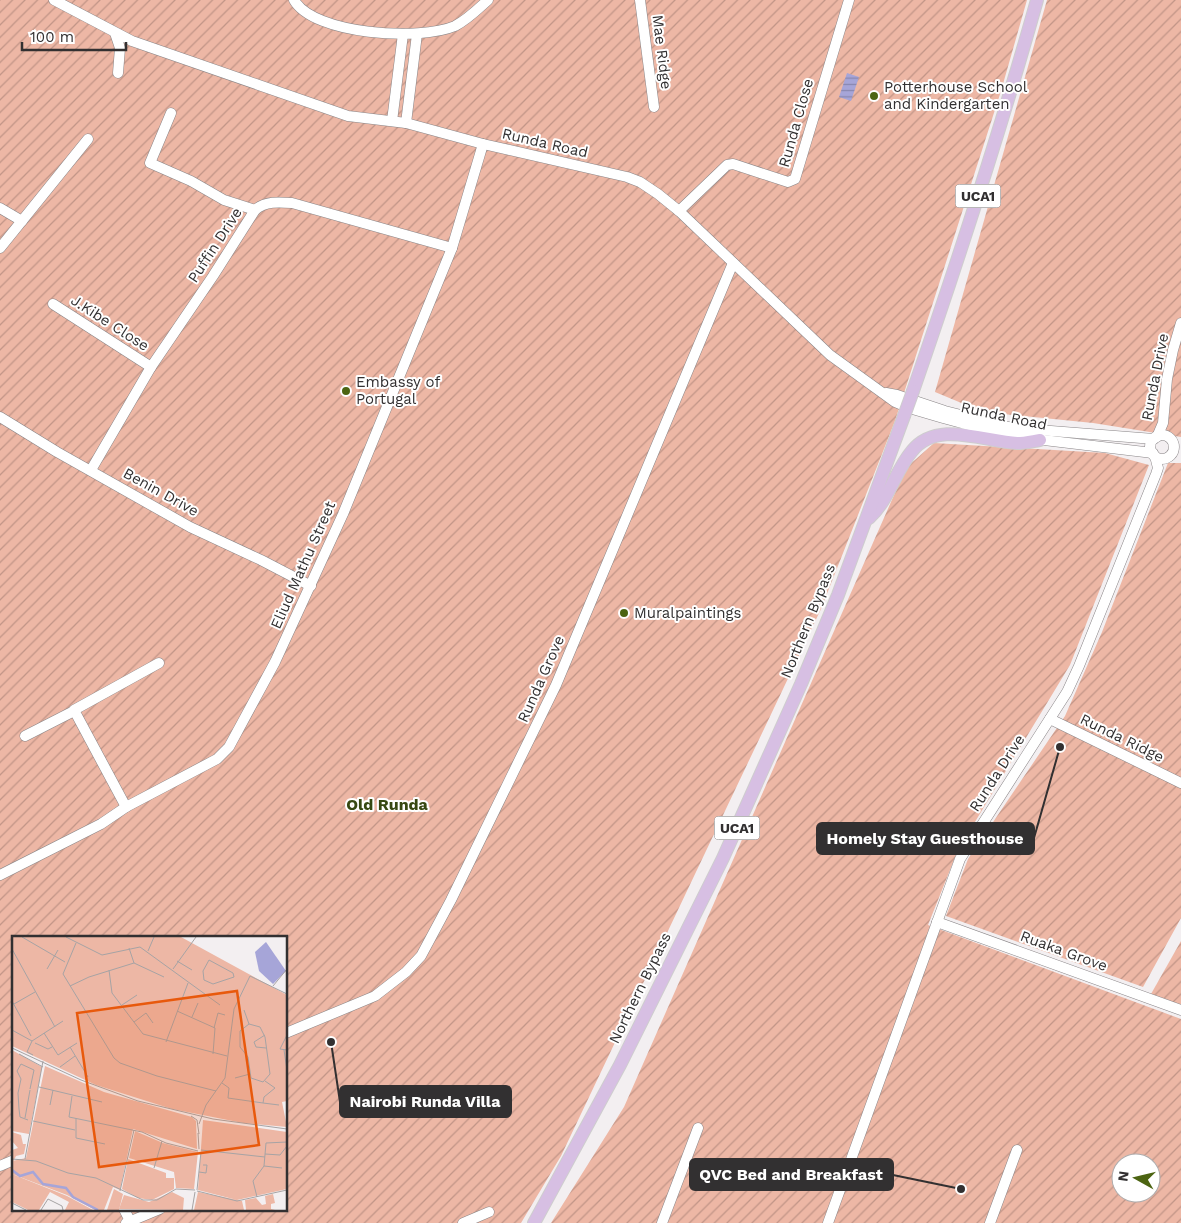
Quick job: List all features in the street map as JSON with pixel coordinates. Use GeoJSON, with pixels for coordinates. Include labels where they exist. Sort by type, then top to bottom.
{"type":"FeatureCollection","features":[{"type":"Feature","properties":{"kind":"main road","name":"Northern Bypass"},"geometry":{"type":"LineString","coordinates":[[534,1223],[620,1065],[723,858],[801,684],[838,595],[904,416],[971,221],[1037,0]]}},
{"type":"Feature","properties":{"kind":"main road"},"geometry":{"type":"LineString","coordinates":[[865,521],[876,512],[882,503],[913,448],[933,435],[963,435],[1019,443],[1040,440]]}},
{"type":"Feature","properties":{"kind":"street","name":"Runda Road"},"geometry":{"type":"LineString","coordinates":[[54,0],[132,41],[348,116],[406,123],[483,144],[523,152],[640,182],[679,211],[830,355],[895,402],[926,413],[1010,436],[1160,456],[1181,453]]}},
{"type":"Feature","properties":{"kind":"street"},"geometry":{"type":"LineString","coordinates":[[294,0],[298,8],[324,22],[350,29],[403,34],[430,33],[456,26],[488,0]]}},
{"type":"Feature","properties":{"kind":"street","name":"Mae Ridge"},"geometry":{"type":"LineString","coordinates":[[640,0],[654,107]]}},
{"type":"Feature","properties":{"kind":"street","name":"Runda Close"},"geometry":{"type":"LineString","coordinates":[[679,211],[727,165],[733,164],[788,182],[795,178],[849,0]]}},
{"type":"Feature","properties":{"kind":"street"},"geometry":{"type":"LineString","coordinates":[[115,33],[120,48],[118,73]]}},
{"type":"Feature","properties":{"kind":"street"},"geometry":{"type":"LineString","coordinates":[[392,121],[403,34]]}},
{"type":"Feature","properties":{"kind":"street"},"geometry":{"type":"LineString","coordinates":[[406,123],[417,34]]}},
{"type":"Feature","properties":{"kind":"street"},"geometry":{"type":"LineString","coordinates":[[171,113],[150,163],[224,200],[255,210]]}},
{"type":"Feature","properties":{"kind":"street"},"geometry":{"type":"LineString","coordinates":[[0,248],[88,139]]}},
{"type":"Feature","properties":{"kind":"street","name":"Eliud Mathu Street"},"geometry":{"type":"LineString","coordinates":[[0,875],[102,824],[126,807],[217,759],[229,747],[275,662],[343,514],[452,248],[483,144]]}},
{"type":"Feature","properties":{"kind":"street","name":"Puffin Drive"},"geometry":{"type":"LineString","coordinates":[[91,470],[151,367],[260,204],[292,203],[452,248]]}},
{"type":"Feature","properties":{"kind":"street"},"geometry":{"type":"LineString","coordinates":[[0,208],[22,221]]}},
{"type":"Feature","properties":{"kind":"street","name":"Runda Grove"},"geometry":{"type":"LineString","coordinates":[[288,1032],[375,996],[406,972],[421,956],[556,686],[733,263]]}},
{"type":"Feature","properties":{"kind":"street","name":"J.Kibe Close"},"geometry":{"type":"LineString","coordinates":[[53,304],[151,367]]}},
{"type":"Feature","properties":{"kind":"street","name":"Runda Drive"},"geometry":{"type":"LineString","coordinates":[[828,1223],[960,859],[1066,692],[1079,666],[1158,468],[1160,456],[1151,447],[1164,423],[1170,364],[1181,323]]}},
{"type":"Feature","properties":{"kind":"street","name":"Runda Road"},"geometry":{"type":"LineString","coordinates":[[885,393],[897,395],[945,411],[1013,428],[1155,438]]}},
{"type":"Feature","properties":{"kind":"street","name":"Benin Drive"},"geometry":{"type":"LineString","coordinates":[[0,417],[56,452],[190,526],[311,586]]}},
{"type":"Feature","properties":{"kind":"street"},"geometry":{"type":"LineString","coordinates":[[1160,456],[1174,450],[1174,440],[1164,423]]}},
{"type":"Feature","properties":{"kind":"street","name":"Runda Drive"},"geometry":{"type":"LineString","coordinates":[[1155,438],[1164,435],[1174,440]]}},
{"type":"Feature","properties":{"kind":"street"},"geometry":{"type":"LineString","coordinates":[[25,736],[159,663]]}},
{"type":"Feature","properties":{"kind":"street"},"geometry":{"type":"LineString","coordinates":[[74,711],[126,807]]}},
{"type":"Feature","properties":{"kind":"street","name":"Runda Ridge"},"geometry":{"type":"LineString","coordinates":[[1050,719],[1181,783]]}},
{"type":"Feature","properties":{"kind":"street","name":"Ruaka Grove"},"geometry":{"type":"LineString","coordinates":[[937,922],[1181,1010]]}},
{"type":"Feature","properties":{"kind":"street"},"geometry":{"type":"LineString","coordinates":[[662,1223],[698,1128]]}},
{"type":"Feature","properties":{"kind":"street"},"geometry":{"type":"LineString","coordinates":[[990,1223],[1017,1150]]}},
{"type":"Feature","properties":{"kind":"street"},"geometry":{"type":"LineString","coordinates":[[0,1166],[12,1161]]}},
{"type":"Feature","properties":{"kind":"street"},"geometry":{"type":"LineString","coordinates":[[131,1218],[157,1210]]}},
{"type":"Feature","properties":{"kind":"street"},"geometry":{"type":"LineString","coordinates":[[463,1223],[488,1212]]}},
{"type":"Feature","properties":{"kind":"shaded area"},"geometry":{"type":"Polygon","coordinates":[[[0,0],[1027,0],[1001,91],[895,421],[821,609],[561,1156],[521,1223],[0,1223],[0,0]]]}},
{"type":"Feature","properties":{"kind":"shaded area"},"geometry":{"type":"Polygon","coordinates":[[[1047,0],[1181,0],[1181,437],[1093,423],[983,412],[935,392],[1047,0]]]}},
{"type":"Feature","properties":{"kind":"shaded area"},"geometry":{"type":"Polygon","coordinates":[[[934,443],[1105,453],[1149,465],[1070,665],[958,850],[928,925],[1181,1019],[1181,1223],[551,1223],[624,1107],[906,468],[934,443]]]}},
{"type":"Feature","properties":{"kind":"shaded area"},"geometry":{"type":"Polygon","coordinates":[[[1168,463],[1181,463],[1181,918],[1143,987],[946,916],[968,859],[1065,716],[1102,632],[1168,463]]]}},
{"type":"Feature","properties":{"kind":"shaded area"},"geometry":{"type":"Polygon","coordinates":[[[1181,941],[1181,1005],[1151,994],[1181,941]]]}},
{"type":"Feature","properties":{"kind":"water"},"geometry":{"type":"Polygon","coordinates":[[[847,73],[859,77],[851,101],[839,97],[847,73]]]}},
{"type":"Feature","properties":{"kind":"place","name":"Potterhouse School and Kindergarten"},"geometry":{"type":"Point","coordinates":[874,96]}},
{"type":"Feature","properties":{"kind":"place","name":"Embassy of Portugal"},"geometry":{"type":"Point","coordinates":[346,391]}},
{"type":"Feature","properties":{"kind":"place","name":"Muralpaintings"},"geometry":{"type":"Point","coordinates":[624,613]}},
{"type":"Feature","properties":{"kind":"place","name":"Homely Stay Guesthouse"},"geometry":{"type":"Point","coordinates":[1060,747]}},
{"type":"Feature","properties":{"kind":"place","name":"Nairobi Runda Villa"},"geometry":{"type":"Point","coordinates":[331,1042]}},
{"type":"Feature","properties":{"kind":"place","name":"QVC Bed and Breakfast"},"geometry":{"type":"Point","coordinates":[961,1189]}},
{"type":"Feature","properties":{"kind":"district","name":"Old Runda"},"geometry":{"type":"Point","coordinates":[387,804]}}]}
